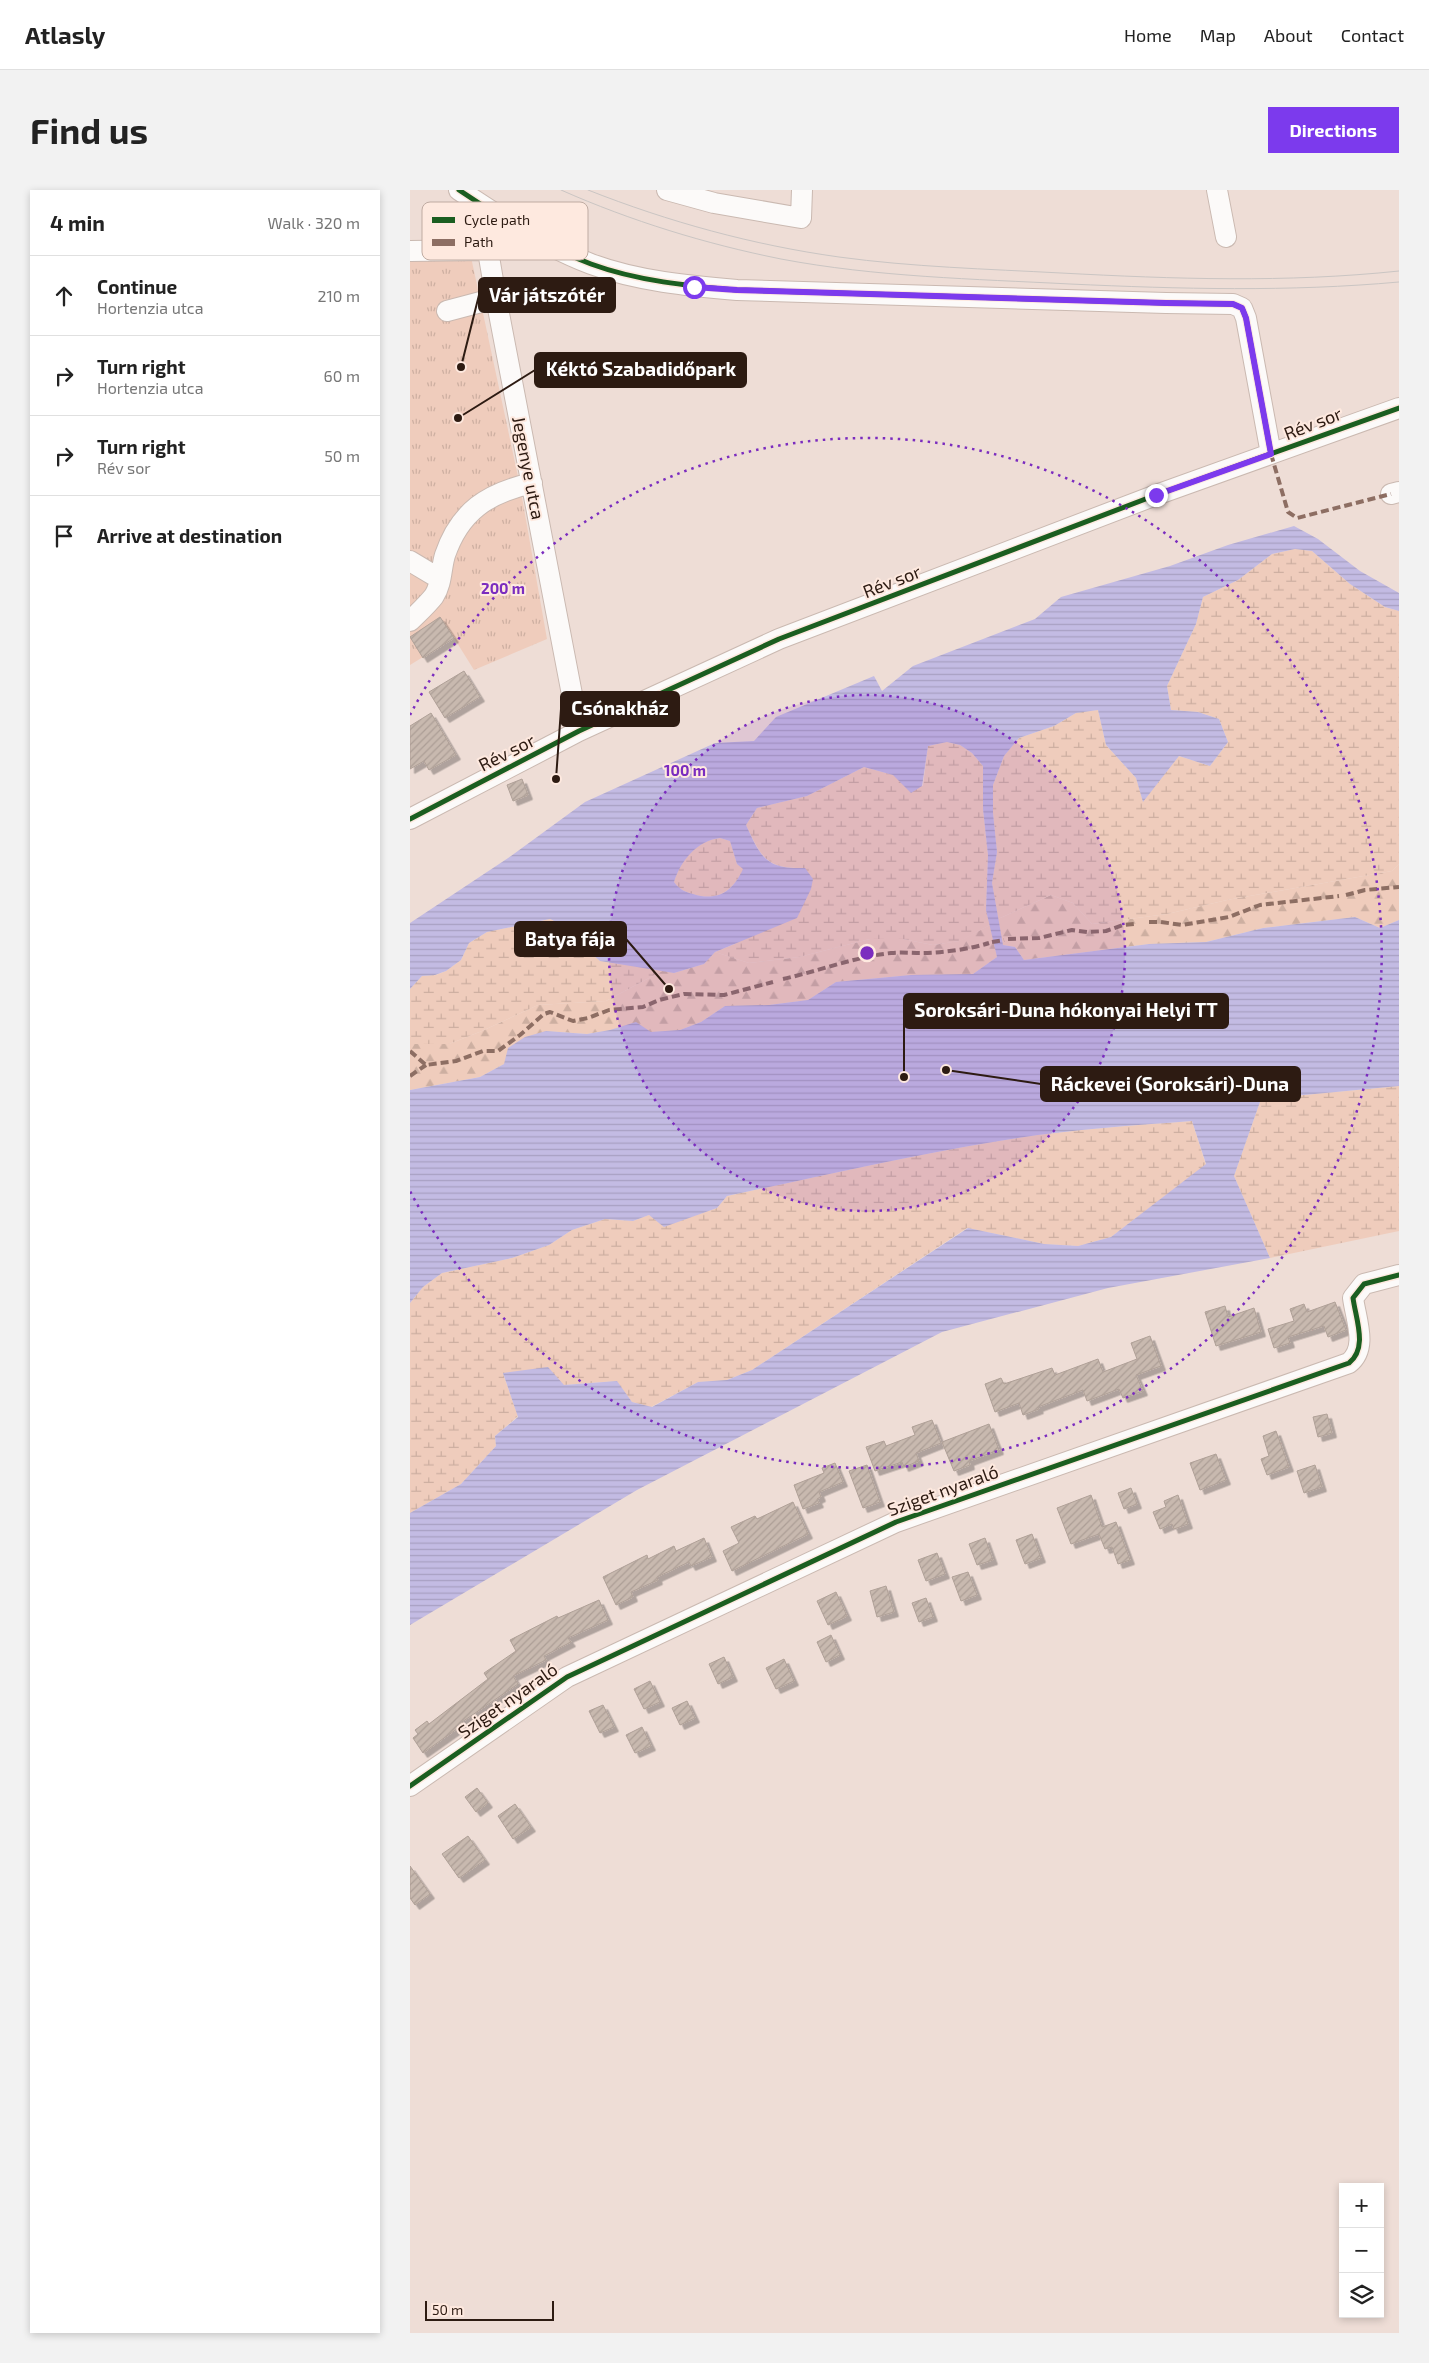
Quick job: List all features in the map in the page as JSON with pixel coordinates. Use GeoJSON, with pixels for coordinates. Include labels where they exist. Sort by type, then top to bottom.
{"type":"FeatureCollection","features":[{"type":"Feature","properties":{"kind":"street"},"geometry":{"type":"LineString","coordinates":[[459,190],[477,202]]}},
{"type":"Feature","properties":{"kind":"street"},"geometry":{"type":"LineString","coordinates":[[667,190],[714,202],[800,218],[802,190]]}},
{"type":"Feature","properties":{"kind":"street"},"geometry":{"type":"LineString","coordinates":[[1218,190],[1226,237]]}},
{"type":"Feature","properties":{"kind":"street","name":"Jegenye utca"},"geometry":{"type":"LineString","coordinates":[[489,260],[579,731]]}},
{"type":"Feature","properties":{"kind":"street"},"geometry":{"type":"LineString","coordinates":[[584,260],[592,264],[694,287],[737,290],[1233,304],[1242,308],[1246,318],[1271,454]]}},
{"type":"Feature","properties":{"kind":"street"},"geometry":{"type":"LineString","coordinates":[[447,311],[496,298]]}},
{"type":"Feature","properties":{"kind":"street","name":"Rév sor"},"geometry":{"type":"LineString","coordinates":[[410,819],[579,731],[779,639],[1271,454],[1399,408]]}},
{"type":"Feature","properties":{"kind":"street"},"geometry":{"type":"LineString","coordinates":[[410,621],[435,594],[445,557],[461,523],[484,501],[502,490],[532,483]]}},
{"type":"Feature","properties":{"kind":"street"},"geometry":{"type":"LineString","coordinates":[[410,561],[440,579]]}},
{"type":"Feature","properties":{"kind":"street","name":"Sziget nyaraló"},"geometry":{"type":"LineString","coordinates":[[410,1786],[567,1677],[896,1522],[1349,1363],[1356,1357],[1360,1338],[1353,1298],[1364,1284],[1399,1275]]}},
{"type":"Feature","properties":{"kind":"green space"},"geometry":{"type":"Polygon","coordinates":[[[410,259],[472,260],[520,486],[547,639],[474,670],[454,638],[410,665],[410,259]]]}},
{"type":"Feature","properties":{"kind":"green space"},"geometry":{"type":"Polygon","coordinates":[[[1295,549],[1312,551],[1350,584],[1385,607],[1399,611],[1399,864],[1392,871],[1227,900],[1167,914],[1092,924],[1073,903],[1051,895],[998,919],[992,883],[997,852],[993,813],[993,785],[1004,756],[1019,738],[1054,726],[1076,713],[1098,710],[1106,745],[1136,778],[1143,801],[1179,756],[1210,766],[1228,742],[1219,719],[1198,712],[1171,710],[1167,686],[1196,624],[1203,597],[1238,580],[1272,554],[1295,549]]]}},
{"type":"Feature","properties":{"kind":"green space"},"geometry":{"type":"Polygon","coordinates":[[[947,742],[960,745],[972,753],[983,766],[983,809],[988,855],[986,910],[990,925],[960,941],[933,945],[903,939],[870,939],[799,957],[749,963],[715,952],[735,944],[805,868],[792,868],[773,864],[761,853],[746,825],[757,808],[807,796],[864,767],[923,786],[928,746],[947,742]]]}},
{"type":"Feature","properties":{"kind":"green space"},"geometry":{"type":"Polygon","coordinates":[[[720,838],[730,841],[737,864],[744,869],[739,877],[729,889],[710,897],[690,893],[680,888],[674,882],[685,859],[697,847],[720,838]]]}},
{"type":"Feature","properties":{"kind":"green space"},"geometry":{"type":"Polygon","coordinates":[[[1399,864],[1399,920],[1380,928],[1355,917],[1263,928],[1206,942],[1149,944],[1024,960],[1015,947],[1003,945],[998,919],[1051,895],[1073,903],[1092,924],[1167,914],[1227,900],[1392,871],[1399,864]]]}},
{"type":"Feature","properties":{"kind":"green space"},"geometry":{"type":"Polygon","coordinates":[[[550,919],[570,928],[586,949],[600,961],[664,970],[606,1001],[538,1005],[449,1044],[410,1044],[410,989],[422,976],[436,975],[446,971],[461,960],[469,943],[487,932],[550,919]]]}},
{"type":"Feature","properties":{"kind":"green space"},"geometry":{"type":"Polygon","coordinates":[[[990,925],[997,957],[973,974],[911,975],[836,982],[808,1000],[769,1005],[725,1006],[701,1022],[680,1030],[651,1032],[610,1030],[587,1034],[546,1031],[504,1064],[480,1077],[410,1090],[410,1044],[449,1044],[538,1005],[606,1001],[664,970],[674,973],[704,964],[715,952],[749,963],[799,957],[870,939],[903,939],[933,945],[959,941],[990,925]]]}},
{"type":"Feature","properties":{"kind":"green space"},"geometry":{"type":"Polygon","coordinates":[[[1399,1086],[1399,1231],[1270,1258],[1234,1176],[1261,1099],[1399,1086]]]}},
{"type":"Feature","properties":{"kind":"green space"},"geometry":{"type":"Polygon","coordinates":[[[1192,1121],[1206,1165],[1111,1237],[1078,1246],[1044,1244],[967,1228],[752,1370],[727,1380],[698,1382],[651,1407],[632,1402],[616,1381],[564,1385],[503,1374],[518,1416],[495,1436],[496,1446],[461,1484],[410,1513],[410,1303],[423,1287],[442,1273],[512,1258],[549,1245],[572,1230],[605,1219],[633,1221],[649,1215],[664,1226],[717,1208],[727,1196],[897,1160],[1023,1137],[1192,1121]]]}},
{"type":"Feature","properties":{"kind":"shaded area"},"geometry":{"type":"Polygon","coordinates":[[[1294,526],[1318,539],[1360,571],[1399,593],[1399,611],[1385,607],[1350,584],[1312,551],[1295,549],[1272,554],[1238,580],[1203,597],[1196,624],[1167,686],[1171,710],[1198,712],[1219,719],[1228,742],[1210,766],[1179,756],[1143,802],[1136,778],[1106,745],[1098,710],[1076,713],[1054,726],[1019,738],[1004,756],[993,785],[993,813],[997,852],[992,883],[1003,945],[1015,947],[1024,960],[1149,944],[1206,942],[1263,928],[1355,917],[1380,928],[1399,920],[1399,1086],[1261,1099],[1234,1176],[1270,1258],[1108,1288],[942,1332],[637,1490],[410,1625],[410,1513],[461,1484],[496,1446],[495,1436],[518,1417],[503,1373],[548,1367],[564,1385],[617,1381],[632,1402],[652,1407],[698,1382],[727,1380],[752,1370],[968,1228],[1044,1244],[1078,1246],[1111,1237],[1206,1164],[1192,1121],[1071,1131],[965,1147],[727,1196],[717,1208],[664,1227],[649,1215],[633,1221],[605,1219],[572,1230],[549,1245],[512,1258],[442,1273],[423,1287],[410,1303],[410,1090],[480,1077],[504,1064],[508,1048],[525,1037],[546,1031],[587,1034],[610,1030],[636,1022],[651,1032],[680,1030],[701,1022],[725,1006],[769,1005],[808,1000],[836,982],[911,975],[973,974],[997,957],[986,910],[988,855],[983,809],[983,766],[972,753],[960,745],[947,742],[928,746],[922,786],[911,793],[893,775],[864,767],[807,796],[757,808],[746,825],[761,853],[773,864],[792,868],[805,868],[813,879],[811,889],[797,918],[715,952],[704,964],[674,973],[600,961],[586,949],[570,928],[550,919],[487,932],[469,943],[461,960],[446,971],[435,975],[422,976],[410,989],[410,923],[511,856],[585,802],[715,743],[754,741],[776,717],[874,676],[882,691],[913,666],[1035,619],[1061,597],[1170,566],[1228,545],[1294,526]],[[720,838],[697,847],[686,859],[677,874],[674,882],[678,887],[690,893],[710,897],[724,893],[729,889],[743,869],[737,864],[730,841],[720,838]]]}},
{"type":"Feature","properties":{"kind":"building"},"geometry":{"type":"Polygon","coordinates":[[[440,617],[454,638],[423,658],[410,637],[440,617]]]}},
{"type":"Feature","properties":{"kind":"building"},"geometry":{"type":"Polygon","coordinates":[[[464,671],[480,697],[445,718],[429,692],[464,671]]]}},
{"type":"Feature","properties":{"kind":"building"},"geometry":{"type":"Polygon","coordinates":[[[431,713],[456,755],[429,770],[424,761],[410,769],[410,726],[431,713]]]}},
{"type":"Feature","properties":{"kind":"building"},"geometry":{"type":"Polygon","coordinates":[[[522,779],[528,795],[513,801],[507,785],[522,779]]]}},
{"type":"Feature","properties":{"kind":"building"},"geometry":{"type":"Polygon","coordinates":[[[1335,1302],[1346,1330],[1328,1337],[1324,1326],[1288,1337],[1290,1343],[1274,1348],[1268,1329],[1294,1321],[1290,1309],[1304,1304],[1307,1312],[1335,1302]]]}},
{"type":"Feature","properties":{"kind":"building"},"geometry":{"type":"Polygon","coordinates":[[[1225,1306],[1228,1317],[1254,1308],[1261,1332],[1216,1346],[1205,1312],[1225,1306]]]}},
{"type":"Feature","properties":{"kind":"building"},"geometry":{"type":"Polygon","coordinates":[[[1150,1336],[1161,1366],[1136,1375],[1143,1391],[1123,1398],[1119,1389],[1087,1401],[1083,1390],[1038,1407],[1039,1409],[1023,1415],[1019,1403],[995,1412],[985,1384],[1001,1378],[1004,1384],[1052,1368],[1055,1375],[1098,1359],[1103,1372],[1137,1359],[1131,1343],[1150,1336]]]}},
{"type":"Feature","properties":{"kind":"building"},"geometry":{"type":"Polygon","coordinates":[[[1327,1414],[1332,1433],[1318,1437],[1313,1417],[1327,1414]]]}},
{"type":"Feature","properties":{"kind":"building"},"geometry":{"type":"Polygon","coordinates":[[[932,1420],[941,1443],[916,1453],[919,1461],[904,1467],[902,1462],[875,1471],[866,1447],[884,1441],[886,1446],[915,1435],[912,1427],[932,1420]]]}},
{"type":"Feature","properties":{"kind":"building"},"geometry":{"type":"Polygon","coordinates":[[[989,1424],[999,1450],[969,1461],[970,1465],[954,1471],[942,1442],[989,1424]]]}},
{"type":"Feature","properties":{"kind":"building"},"geometry":{"type":"Polygon","coordinates":[[[1276,1431],[1289,1467],[1267,1475],[1261,1459],[1269,1456],[1263,1436],[1276,1431]]]}},
{"type":"Feature","properties":{"kind":"building"},"geometry":{"type":"Polygon","coordinates":[[[1216,1454],[1226,1480],[1200,1490],[1190,1463],[1216,1454]]]}},
{"type":"Feature","properties":{"kind":"building"},"geometry":{"type":"Polygon","coordinates":[[[835,1463],[843,1482],[819,1492],[821,1497],[817,1499],[819,1503],[803,1509],[794,1485],[824,1473],[822,1468],[835,1463]]]}},
{"type":"Feature","properties":{"kind":"building"},"geometry":{"type":"Polygon","coordinates":[[[867,1465],[880,1502],[863,1508],[849,1471],[867,1465]]]}},
{"type":"Feature","properties":{"kind":"building"},"geometry":{"type":"Polygon","coordinates":[[[1315,1465],[1322,1487],[1304,1493],[1297,1471],[1315,1465]]]}},
{"type":"Feature","properties":{"kind":"building"},"geometry":{"type":"Polygon","coordinates":[[[1131,1488],[1137,1504],[1124,1509],[1118,1493],[1131,1488]]]}},
{"type":"Feature","properties":{"kind":"building"},"geometry":{"type":"Polygon","coordinates":[[[1091,1495],[1102,1527],[1116,1522],[1130,1560],[1118,1564],[1112,1547],[1105,1549],[1099,1534],[1071,1544],[1057,1508],[1091,1495]]]}},
{"type":"Feature","properties":{"kind":"building"},"geometry":{"type":"Polygon","coordinates":[[[1178,1495],[1188,1524],[1174,1529],[1172,1524],[1160,1529],[1153,1512],[1166,1507],[1164,1501],[1178,1495]]]}},
{"type":"Feature","properties":{"kind":"building"},"geometry":{"type":"Polygon","coordinates":[[[793,1502],[808,1534],[732,1571],[723,1551],[739,1543],[731,1527],[755,1516],[757,1519],[793,1502]]]}},
{"type":"Feature","properties":{"kind":"building"},"geometry":{"type":"Polygon","coordinates":[[[1032,1534],[1041,1558],[1025,1564],[1016,1540],[1032,1534]]]}},
{"type":"Feature","properties":{"kind":"building"},"geometry":{"type":"Polygon","coordinates":[[[704,1538],[712,1557],[691,1566],[689,1562],[657,1577],[658,1580],[631,1592],[633,1597],[616,1605],[603,1577],[647,1555],[648,1559],[674,1546],[676,1551],[704,1538]]]}},
{"type":"Feature","properties":{"kind":"building"},"geometry":{"type":"Polygon","coordinates":[[[985,1538],[993,1560],[977,1565],[969,1544],[985,1538]]]}},
{"type":"Feature","properties":{"kind":"building"},"geometry":{"type":"Polygon","coordinates":[[[937,1553],[945,1574],[926,1581],[918,1560],[937,1553]]]}},
{"type":"Feature","properties":{"kind":"building"},"geometry":{"type":"Polygon","coordinates":[[[968,1572],[977,1595],[961,1601],[952,1577],[968,1572]]]}},
{"type":"Feature","properties":{"kind":"building"},"geometry":{"type":"Polygon","coordinates":[[[886,1586],[894,1612],[877,1617],[870,1591],[886,1586]]]}},
{"type":"Feature","properties":{"kind":"building"},"geometry":{"type":"Polygon","coordinates":[[[836,1592],[847,1616],[828,1625],[817,1601],[836,1592]]]}},
{"type":"Feature","properties":{"kind":"building"},"geometry":{"type":"Polygon","coordinates":[[[926,1598],[933,1617],[919,1622],[912,1603],[926,1598]]]}},
{"type":"Feature","properties":{"kind":"building"},"geometry":{"type":"Polygon","coordinates":[[[599,1600],[608,1620],[568,1638],[571,1642],[544,1656],[546,1660],[513,1676],[518,1684],[462,1722],[464,1724],[423,1753],[413,1738],[418,1734],[415,1730],[427,1721],[429,1724],[488,1679],[484,1673],[516,1651],[510,1640],[557,1616],[558,1618],[599,1600]]]}},
{"type":"Feature","properties":{"kind":"building"},"geometry":{"type":"Polygon","coordinates":[[[831,1635],[840,1655],[826,1662],[817,1642],[831,1635]]]}},
{"type":"Feature","properties":{"kind":"building"},"geometry":{"type":"Polygon","coordinates":[[[724,1657],[733,1677],[718,1684],[709,1664],[724,1657]]]}},
{"type":"Feature","properties":{"kind":"building"},"geometry":{"type":"Polygon","coordinates":[[[784,1659],[794,1681],[776,1689],[766,1668],[784,1659]]]}},
{"type":"Feature","properties":{"kind":"building"},"geometry":{"type":"Polygon","coordinates":[[[650,1681],[660,1702],[644,1709],[634,1689],[650,1681]]]}},
{"type":"Feature","properties":{"kind":"building"},"geometry":{"type":"Polygon","coordinates":[[[687,1701],[695,1718],[680,1725],[672,1708],[687,1701]]]}},
{"type":"Feature","properties":{"kind":"building"},"geometry":{"type":"Polygon","coordinates":[[[603,1705],[614,1727],[600,1733],[589,1711],[603,1705]]]}},
{"type":"Feature","properties":{"kind":"building"},"geometry":{"type":"Polygon","coordinates":[[[642,1727],[651,1746],[635,1753],[626,1735],[642,1727]]]}},
{"type":"Feature","properties":{"kind":"building"},"geometry":{"type":"Polygon","coordinates":[[[477,1788],[488,1803],[476,1812],[465,1797],[477,1788]]]}},
{"type":"Feature","properties":{"kind":"building"},"geometry":{"type":"Polygon","coordinates":[[[515,1804],[531,1827],[513,1839],[498,1816],[515,1804]]]}},
{"type":"Feature","properties":{"kind":"building"},"geometry":{"type":"Polygon","coordinates":[[[468,1836],[485,1860],[459,1878],[442,1854],[468,1836]]]}},
{"type":"Feature","properties":{"kind":"building"},"geometry":{"type":"Polygon","coordinates":[[[410,1866],[430,1894],[415,1905],[410,1898],[410,1866]]]}},
{"type":"Feature","properties":{"kind":"tram line"},"geometry":{"type":"LineString","coordinates":[[561,190],[614,212],[697,239],[781,259],[889,274],[1111,286],[1193,288],[1317,287],[1399,282]]}},
{"type":"Feature","properties":{"kind":"tram line"},"geometry":{"type":"LineString","coordinates":[[588,190],[680,222],[743,239],[807,252],[894,263],[977,269],[1230,279],[1357,275],[1399,271]]}},
{"type":"Feature","properties":{"kind":"marked path"},"geometry":{"type":"LineString","coordinates":[[1271,454],[1288,512],[1297,518],[1391,494]]}},
{"type":"Feature","properties":{"kind":"marked path"},"geometry":{"type":"LineString","coordinates":[[1346,895],[1365,890],[1399,887]]}},
{"type":"Feature","properties":{"kind":"marked path"},"geometry":{"type":"LineString","coordinates":[[1149,922],[1182,925],[1229,917],[1260,905],[1339,896]]}},
{"type":"Feature","properties":{"kind":"marked path"},"geometry":{"type":"LineString","coordinates":[[1008,939],[1039,938],[1072,930],[1087,932],[1106,931],[1123,925],[1134,924]]}},
{"type":"Feature","properties":{"kind":"marked path"},"geometry":{"type":"LineString","coordinates":[[992,942],[1004,940]]}},
{"type":"Feature","properties":{"kind":"marked path"},"geometry":{"type":"LineString","coordinates":[[783,979],[877,955],[929,953],[989,943]]}},
{"type":"Feature","properties":{"kind":"marked path"},"geometry":{"type":"LineString","coordinates":[[410,1051],[426,1065],[456,1061],[483,1051],[498,1051],[544,1014],[550,1012],[573,1021],[588,1018],[609,1010],[643,1007],[659,1000],[684,994],[724,995],[773,982]]}},
{"type":"Feature","properties":{"kind":"marked path"},"geometry":{"type":"LineString","coordinates":[[410,1076],[426,1065]]}},
{"type":"Feature","properties":{"kind":"cycle path"},"geometry":{"type":"LineString","coordinates":[[459,190],[477,202]]}},
{"type":"Feature","properties":{"kind":"cycle path"},"geometry":{"type":"LineString","coordinates":[[581,260],[609,270],[645,279],[737,290],[1233,304],[1242,308],[1246,318],[1271,454]]}},
{"type":"Feature","properties":{"kind":"cycle path"},"geometry":{"type":"LineString","coordinates":[[410,819],[579,731],[779,639],[1156,495],[1399,408]]}},
{"type":"Feature","properties":{"kind":"cycle path"},"geometry":{"type":"LineString","coordinates":[[410,1786],[567,1677],[896,1522],[1349,1363],[1355,1357],[1359,1342],[1353,1298],[1364,1284],[1399,1275]]}},
{"type":"Feature","properties":{"kind":"place","name":"Vár játszótér"},"geometry":{"type":"Point","coordinates":[461,367]}},
{"type":"Feature","properties":{"kind":"place","name":"Kéktó Szabadidőpark"},"geometry":{"type":"Point","coordinates":[458,418]}},
{"type":"Feature","properties":{"kind":"place","name":"Csónakház"},"geometry":{"type":"Point","coordinates":[556,779]}},
{"type":"Feature","properties":{"kind":"place","name":"Batya fája"},"geometry":{"type":"Point","coordinates":[669,989]}},
{"type":"Feature","properties":{"kind":"place","name":"Ráckevei (Soroksári)-Duna"},"geometry":{"type":"Point","coordinates":[946,1070]}},
{"type":"Feature","properties":{"kind":"place","name":"Soroksári-Duna hókonyai Helyi TT"},"geometry":{"type":"Point","coordinates":[904,1077]}},
{"type":"Feature","properties":{"kind":"route"},"geometry":{"type":"LineString","coordinates":[[694,287],[1044,300],[1220,303],[1233,304],[1242,308],[1246,318],[1271,454],[1156,495]]}}]}
